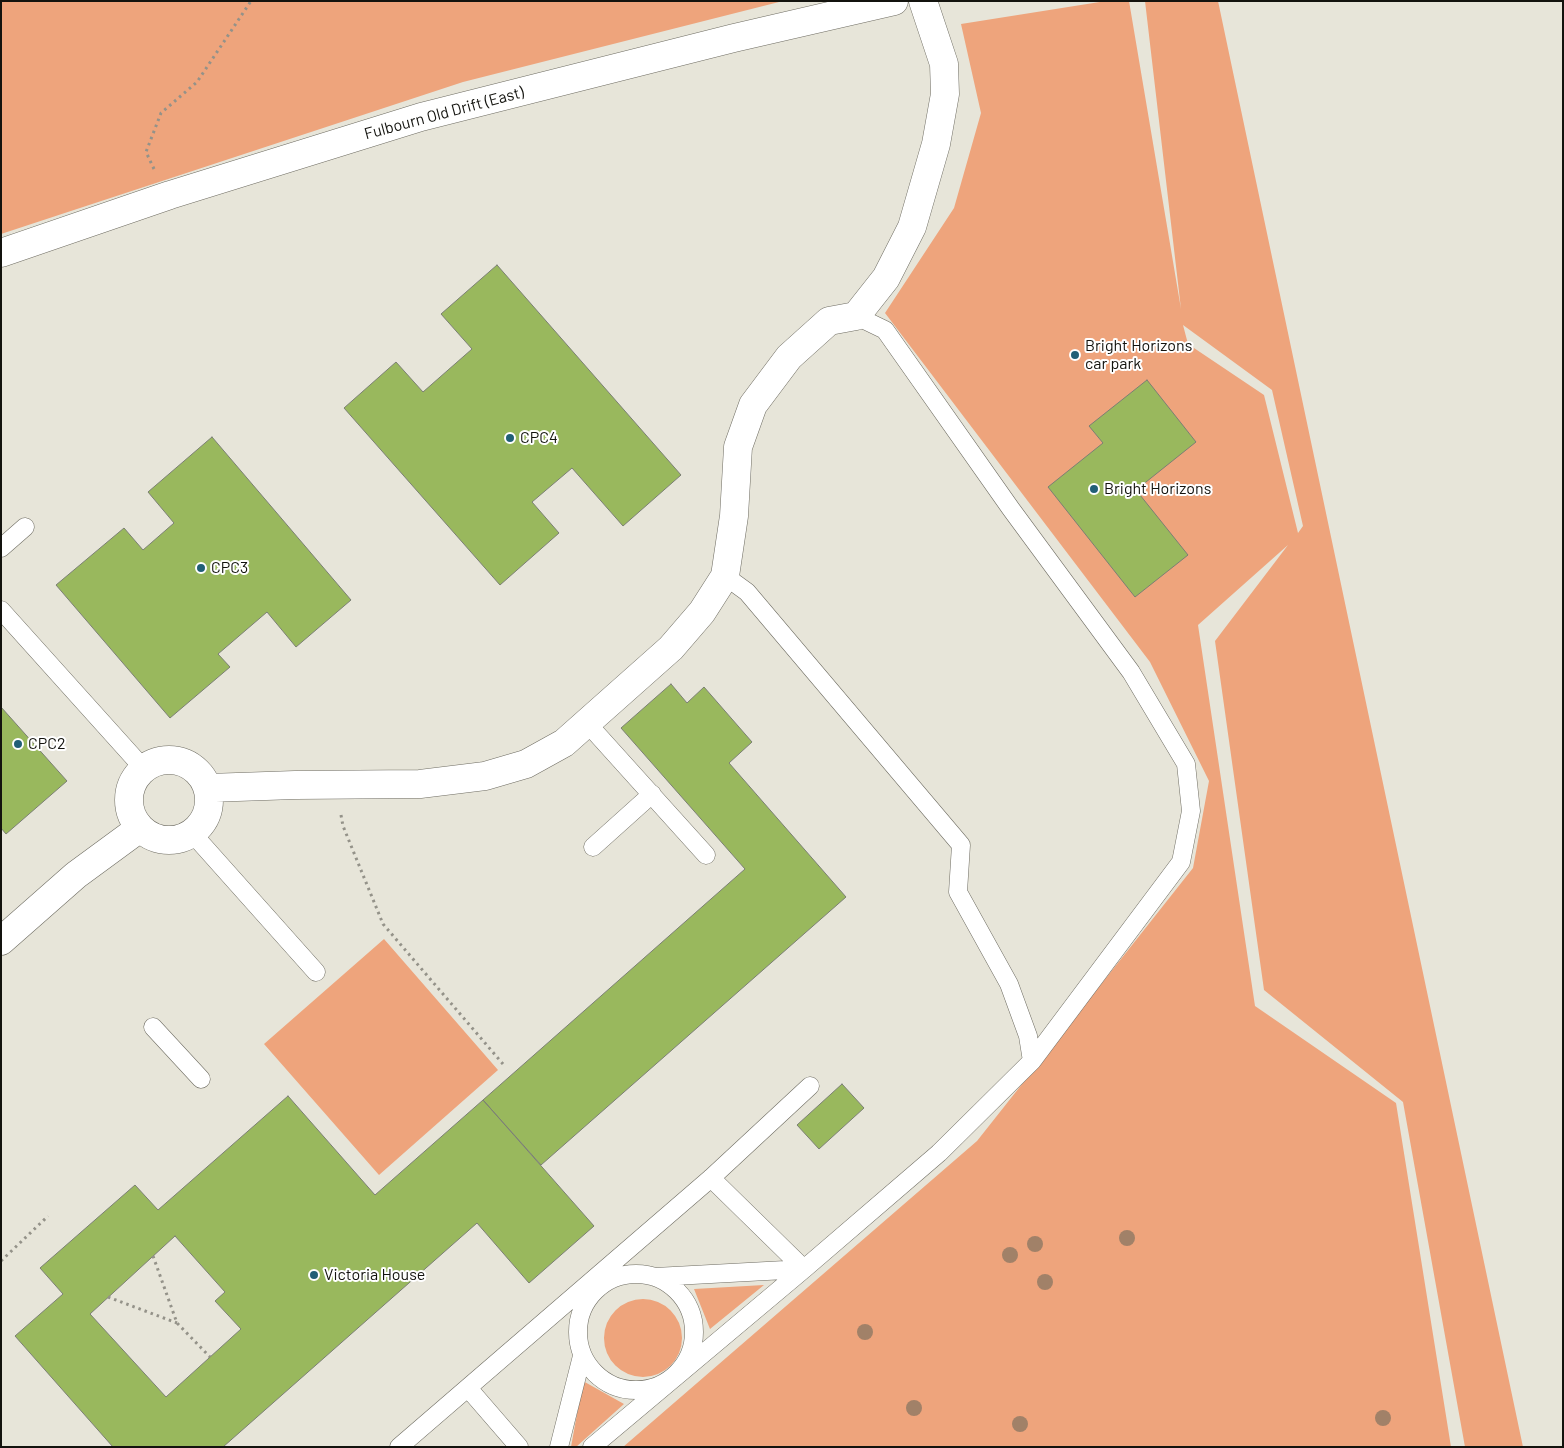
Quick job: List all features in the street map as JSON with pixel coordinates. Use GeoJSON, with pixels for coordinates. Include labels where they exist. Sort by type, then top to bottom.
{"type":"FeatureCollection","features":[{"type":"Feature","properties":{"kind":"street","name":"Fulbourn Old Drift (East)"},"geometry":{"type":"LineString","coordinates":[[1,253],[170,194],[421,117],[734,38],[894,1]]}},
{"type":"Feature","properties":{"kind":"street"},"geometry":{"type":"LineString","coordinates":[[208,788],[420,784],[485,776],[526,764],[564,743],[671,648],[702,612],[725,576],[734,516],[738,448],[753,405],[789,357],[829,321],[856,316],[886,278],[912,227],[936,144],[945,94],[944,64],[923,1]]}},
{"type":"Feature","properties":{"kind":"street"},"geometry":{"type":"LineString","coordinates":[[166,760],[183,763],[200,774],[208,788],[209,808],[201,825],[192,833],[182,838],[170,840],[155,838],[140,828],[134,819],[129,801],[132,785],[144,769],[166,760]]}},
{"type":"Feature","properties":{"kind":"street"},"geometry":{"type":"LineString","coordinates":[[1,941],[76,875],[140,828]]}},
{"type":"Feature","properties":{"kind":"lane"},"geometry":{"type":"LineString","coordinates":[[592,1447],[804,1269],[939,1152],[1032,1061],[1182,862],[1191,811],[1186,764],[1131,672],[1010,509],[885,330],[856,316]]}},
{"type":"Feature","properties":{"kind":"lane"},"geometry":{"type":"LineString","coordinates":[[1,548],[25,526]]}},
{"type":"Feature","properties":{"kind":"lane"},"geometry":{"type":"LineString","coordinates":[[725,576],[747,592],[961,844],[958,892],[1009,984],[1028,1036],[1032,1061]]}},
{"type":"Feature","properties":{"kind":"lane"},"geometry":{"type":"LineString","coordinates":[[1,610],[144,769]]}},
{"type":"Feature","properties":{"kind":"lane"},"geometry":{"type":"LineString","coordinates":[[587,723],[706,855]]}},
{"type":"Feature","properties":{"kind":"lane"},"geometry":{"type":"LineString","coordinates":[[593,847],[652,794]]}},
{"type":"Feature","properties":{"kind":"lane"},"geometry":{"type":"LineString","coordinates":[[192,833],[316,972]]}},
{"type":"Feature","properties":{"kind":"lane"},"geometry":{"type":"LineString","coordinates":[[153,1027],[202,1078]]}},
{"type":"Feature","properties":{"kind":"lane"},"geometry":{"type":"LineString","coordinates":[[399,1447],[711,1178],[810,1086]]}},
{"type":"Feature","properties":{"kind":"lane"},"geometry":{"type":"LineString","coordinates":[[711,1178],[804,1269]]}},
{"type":"Feature","properties":{"kind":"lane"},"geometry":{"type":"LineString","coordinates":[[654,1277],[672,1287],[680,1295],[690,1313],[694,1334],[690,1353],[682,1370],[664,1383],[638,1390],[618,1388],[593,1373],[582,1356],[577,1335],[580,1315],[595,1290],[612,1279],[634,1274],[654,1277],[804,1269]]}},
{"type":"Feature","properties":{"kind":"lane"},"geometry":{"type":"LineString","coordinates":[[559,1447],[582,1356]]}},
{"type":"Feature","properties":{"kind":"lane"},"geometry":{"type":"LineString","coordinates":[[468,1388],[519,1447]]}},
{"type":"Feature","properties":{"kind":"path"},"geometry":{"type":"LineString","coordinates":[[170,194],[159,180],[146,152],[161,113],[197,82],[252,1]]}},
{"type":"Feature","properties":{"kind":"path"},"geometry":{"type":"LineString","coordinates":[[336,785],[343,826],[383,924],[503,1064]]}},
{"type":"Feature","properties":{"kind":"path"},"geometry":{"type":"LineString","coordinates":[[1,1261],[48,1216]]}},
{"type":"Feature","properties":{"kind":"path"},"geometry":{"type":"LineString","coordinates":[[153,1256],[177,1323],[210,1357]]}},
{"type":"Feature","properties":{"kind":"path"},"geometry":{"type":"LineString","coordinates":[[108,1297],[177,1323]]}},
{"type":"Feature","properties":{"kind":"shaded area"},"geometry":{"type":"Polygon","coordinates":[[[1,1],[783,1],[463,82],[1,234],[1,1]]]}},
{"type":"Feature","properties":{"kind":"shaded area"},"geometry":{"type":"Polygon","coordinates":[[[1106,1],[1129,1],[1181,309],[1145,1],[1218,1],[1523,1447],[1465,1447],[1403,1102],[1264,990],[1215,641],[1288,545],[1198,625],[1255,1006],[1396,1103],[1451,1447],[623,1447],[977,1141],[1193,868],[1209,781],[1150,662],[885,313],[954,208],[981,113],[961,24],[1106,1]],[[1183,325],[1188,344],[1264,395],[1298,533],[1303,526],[1272,390],[1183,325]]]}},
{"type":"Feature","properties":{"kind":"shaded area"},"geometry":{"type":"Polygon","coordinates":[[[384,939],[498,1070],[379,1175],[264,1044],[384,939]]]}},
{"type":"Feature","properties":{"kind":"shaded area"},"geometry":{"type":"Polygon","coordinates":[[[764,1285],[710,1329],[694,1289],[764,1285]]]}},
{"type":"Feature","properties":{"kind":"shaded area"},"geometry":{"type":"Polygon","coordinates":[[[643,1299],[658,1302],[670,1311],[679,1323],[682,1338],[679,1353],[670,1365],[658,1374],[643,1377],[628,1374],[616,1365],[607,1353],[604,1338],[607,1323],[616,1311],[628,1302],[643,1299]]]}},
{"type":"Feature","properties":{"kind":"shaded area"},"geometry":{"type":"Polygon","coordinates":[[[583,1381],[624,1404],[576,1447],[571,1447],[583,1381]]]}},
{"type":"Feature","properties":{"kind":"building","name":"CPC4"},"geometry":{"type":"Polygon","coordinates":[[[497,265],[681,475],[623,526],[572,468],[532,502],[559,533],[500,585],[344,408],[396,362],[423,392],[472,349],[441,314],[497,265]]]}},
{"type":"Feature","properties":{"kind":"building","name":"Bright Horizons"},"geometry":{"type":"Polygon","coordinates":[[[1147,380],[1196,442],[1136,490],[1188,555],[1135,597],[1048,487],[1103,443],[1089,426],[1147,380]]]}},
{"type":"Feature","properties":{"kind":"building","name":"CPC3"},"geometry":{"type":"Polygon","coordinates":[[[212,437],[351,600],[296,647],[267,612],[218,654],[230,667],[170,718],[56,585],[124,528],[143,550],[174,523],[148,492],[212,437]]]}},
{"type":"Feature","properties":{"kind":"building"},"geometry":{"type":"Polygon","coordinates":[[[671,684],[687,703],[704,687],[752,742],[729,763],[846,897],[541,1165],[483,1100],[745,869],[621,728],[671,684]]]}},
{"type":"Feature","properties":{"kind":"building","name":"CPC2"},"geometry":{"type":"Polygon","coordinates":[[[1,707],[67,781],[6,834],[1,828],[1,707]]]}},
{"type":"Feature","properties":{"kind":"building"},"geometry":{"type":"Polygon","coordinates":[[[842,1084],[864,1108],[819,1149],[797,1125],[842,1084]]]}},
{"type":"Feature","properties":{"kind":"building","name":"Victoria House"},"geometry":{"type":"Polygon","coordinates":[[[288,1096],[375,1195],[483,1100],[594,1226],[529,1283],[477,1223],[223,1447],[113,1447],[15,1336],[63,1294],[40,1268],[135,1185],[158,1210],[288,1096]],[[175,1236],[90,1314],[166,1397],[241,1329],[215,1301],[225,1292],[175,1236]]]}},
{"type":"Feature","properties":{"kind":"place","name":"Bright Horizons car park"},"geometry":{"type":"Point","coordinates":[1075,355]}},
{"type":"Feature","properties":{"kind":"place","name":"CPC4"},"geometry":{"type":"Point","coordinates":[510,438]}},
{"type":"Feature","properties":{"kind":"place","name":"Bright Horizons"},"geometry":{"type":"Point","coordinates":[1094,489]}},
{"type":"Feature","properties":{"kind":"place","name":"CPC3"},"geometry":{"type":"Point","coordinates":[201,568]}},
{"type":"Feature","properties":{"kind":"place","name":"CPC2"},"geometry":{"type":"Point","coordinates":[18,744]}},
{"type":"Feature","properties":{"kind":"place","name":"Victoria House"},"geometry":{"type":"Point","coordinates":[314,1275]}}]}
